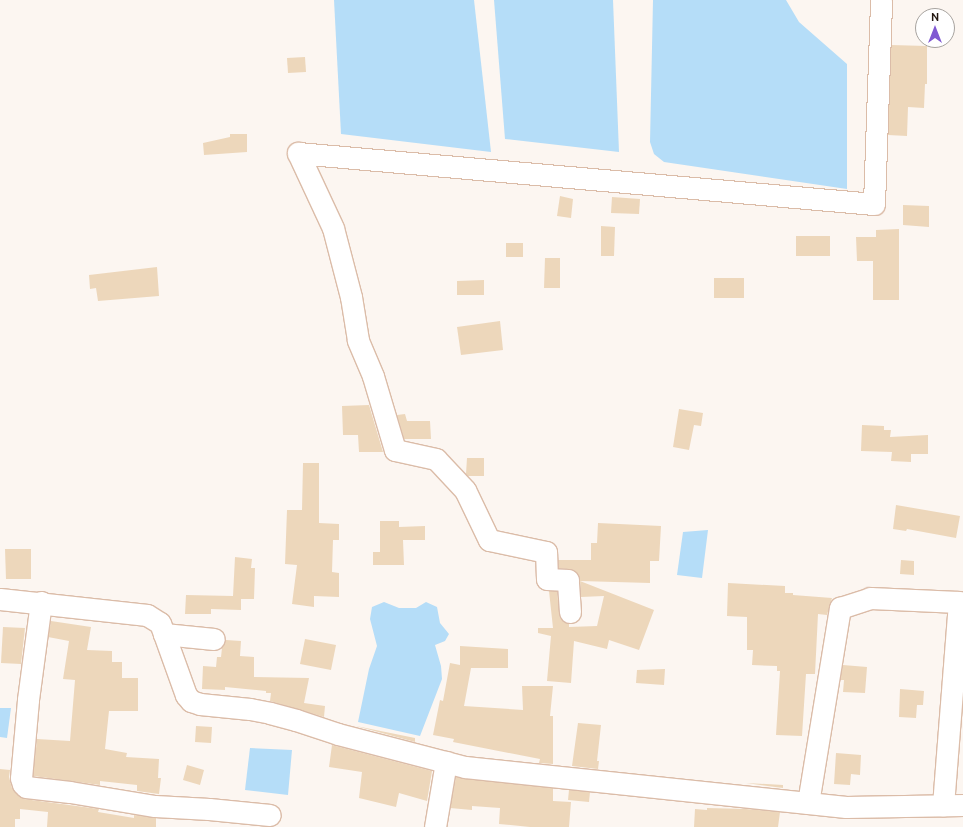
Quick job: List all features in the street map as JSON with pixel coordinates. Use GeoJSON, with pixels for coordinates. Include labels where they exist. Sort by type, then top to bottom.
{"type":"FeatureCollection","features":[{"type":"Feature","properties":{"kind":"street"},"geometry":{"type":"LineString","coordinates":[[570,612],[568,580],[547,578],[546,552],[489,540],[465,490],[436,459],[395,450],[373,376],[358,340],[351,297],[333,228],[298,153],[874,204],[881,0]]}},
{"type":"Feature","properties":{"kind":"street"},"geometry":{"type":"LineString","coordinates":[[0,599],[41,602],[147,615],[160,623],[186,695],[192,701],[200,704],[256,710],[473,768],[846,807],[953,805],[959,602],[870,598],[840,608],[808,803]]}},
{"type":"Feature","properties":{"kind":"street"},"geometry":{"type":"LineString","coordinates":[[41,602],[28,700],[21,778],[26,787],[70,792],[155,806],[209,809],[270,815]]}},
{"type":"Feature","properties":{"kind":"street"},"geometry":{"type":"LineString","coordinates":[[164,634],[214,639]]}},
{"type":"Feature","properties":{"kind":"street"},"geometry":{"type":"LineString","coordinates":[[435,827],[446,762]]}},
{"type":"Feature","properties":{"kind":"water"},"geometry":{"type":"Polygon","coordinates":[[[334,0],[474,0],[491,152],[341,134],[334,0]]]}},
{"type":"Feature","properties":{"kind":"water"},"geometry":{"type":"Polygon","coordinates":[[[494,0],[613,0],[619,152],[505,139],[494,0]]]}},
{"type":"Feature","properties":{"kind":"water"},"geometry":{"type":"Polygon","coordinates":[[[653,0],[786,0],[799,22],[847,64],[847,189],[664,162],[654,154],[650,142],[653,0]]]}},
{"type":"Feature","properties":{"kind":"water"},"geometry":{"type":"Polygon","coordinates":[[[708,530],[702,578],[677,575],[683,532],[708,530]]]}},
{"type":"Feature","properties":{"kind":"water"},"geometry":{"type":"Polygon","coordinates":[[[384,602],[399,608],[416,608],[426,602],[437,607],[440,623],[449,634],[445,641],[435,645],[441,666],[442,679],[420,736],[358,722],[369,669],[377,646],[370,619],[372,607],[384,602]]]}},
{"type":"Feature","properties":{"kind":"water"},"geometry":{"type":"Polygon","coordinates":[[[0,708],[11,708],[7,738],[0,737],[0,708]]]}},
{"type":"Feature","properties":{"kind":"water"},"geometry":{"type":"Polygon","coordinates":[[[250,748],[292,750],[288,795],[245,790],[250,748]]]}},
{"type":"Feature","properties":{"kind":"building"},"geometry":{"type":"Polygon","coordinates":[[[891,45],[915,46],[915,48],[927,48],[927,84],[925,84],[924,108],[908,107],[907,136],[888,135],[891,45]]]}},
{"type":"Feature","properties":{"kind":"building"},"geometry":{"type":"Polygon","coordinates":[[[305,57],[306,72],[288,73],[287,58],[305,57]]]}},
{"type":"Feature","properties":{"kind":"building"},"geometry":{"type":"Polygon","coordinates":[[[230,134],[247,134],[247,152],[204,155],[203,143],[230,137],[230,134]]]}},
{"type":"Feature","properties":{"kind":"building"},"geometry":{"type":"Polygon","coordinates":[[[560,196],[573,199],[571,218],[557,216],[560,196]]]}},
{"type":"Feature","properties":{"kind":"building"},"geometry":{"type":"Polygon","coordinates":[[[612,197],[640,199],[639,214],[611,213],[612,197]]]}},
{"type":"Feature","properties":{"kind":"building"},"geometry":{"type":"Polygon","coordinates":[[[903,205],[929,206],[929,227],[903,225],[903,205]]]}},
{"type":"Feature","properties":{"kind":"building"},"geometry":{"type":"Polygon","coordinates":[[[601,226],[615,227],[614,256],[601,256],[601,226]]]}},
{"type":"Feature","properties":{"kind":"building"},"geometry":{"type":"Polygon","coordinates":[[[899,229],[899,300],[873,300],[873,261],[857,261],[856,237],[876,237],[876,230],[899,229]]]}},
{"type":"Feature","properties":{"kind":"building"},"geometry":{"type":"Polygon","coordinates":[[[796,236],[830,236],[830,256],[796,256],[796,236]]]}},
{"type":"Feature","properties":{"kind":"building"},"geometry":{"type":"Polygon","coordinates":[[[506,243],[523,243],[523,257],[506,257],[506,243]]]}},
{"type":"Feature","properties":{"kind":"building"},"geometry":{"type":"Polygon","coordinates":[[[545,258],[560,258],[560,288],[544,288],[545,258]]]}},
{"type":"Feature","properties":{"kind":"building"},"geometry":{"type":"Polygon","coordinates":[[[157,267],[159,296],[98,301],[96,288],[90,289],[89,275],[157,267]]]}},
{"type":"Feature","properties":{"kind":"building"},"geometry":{"type":"Polygon","coordinates":[[[714,278],[744,278],[744,298],[714,298],[714,278]]]}},
{"type":"Feature","properties":{"kind":"building"},"geometry":{"type":"Polygon","coordinates":[[[484,280],[484,295],[457,295],[457,281],[484,280]]]}},
{"type":"Feature","properties":{"kind":"building"},"geometry":{"type":"Polygon","coordinates":[[[500,321],[503,350],[461,355],[457,327],[500,321]]]}},
{"type":"Feature","properties":{"kind":"building"},"geometry":{"type":"Polygon","coordinates":[[[369,405],[383,452],[359,452],[358,435],[343,435],[342,406],[369,405]]]}},
{"type":"Feature","properties":{"kind":"building"},"geometry":{"type":"Polygon","coordinates":[[[679,409],[703,413],[701,426],[694,425],[689,450],[673,447],[679,409]]]}},
{"type":"Feature","properties":{"kind":"building"},"geometry":{"type":"Polygon","coordinates":[[[405,414],[407,421],[430,421],[431,439],[404,439],[397,415],[405,414]]]}},
{"type":"Feature","properties":{"kind":"building"},"geometry":{"type":"Polygon","coordinates":[[[862,425],[884,426],[884,430],[891,430],[890,437],[928,435],[928,454],[911,454],[911,462],[891,461],[892,452],[861,451],[862,425]]]}},
{"type":"Feature","properties":{"kind":"building"},"geometry":{"type":"Polygon","coordinates":[[[467,458],[484,458],[484,476],[468,476],[466,474],[467,458]]]}},
{"type":"Feature","properties":{"kind":"building"},"geometry":{"type":"Polygon","coordinates":[[[303,463],[319,463],[319,523],[339,524],[339,540],[333,540],[332,572],[339,573],[339,597],[314,596],[314,607],[292,604],[297,565],[285,564],[287,510],[302,510],[303,463]]]}},
{"type":"Feature","properties":{"kind":"building"},"geometry":{"type":"Polygon","coordinates":[[[896,505],[960,516],[956,538],[907,529],[906,531],[893,529],[896,505]]]}},
{"type":"Feature","properties":{"kind":"building"},"geometry":{"type":"Polygon","coordinates":[[[380,521],[399,521],[399,527],[425,526],[425,540],[403,540],[404,565],[373,565],[373,552],[380,552],[380,521]]]}},
{"type":"Feature","properties":{"kind":"building"},"geometry":{"type":"Polygon","coordinates":[[[598,523],[661,526],[659,561],[650,561],[650,583],[580,581],[578,574],[574,570],[559,568],[558,560],[591,560],[591,543],[597,543],[598,523]]]}},
{"type":"Feature","properties":{"kind":"building"},"geometry":{"type":"Polygon","coordinates":[[[5,549],[31,549],[31,579],[6,579],[5,549]]]}},
{"type":"Feature","properties":{"kind":"building"},"geometry":{"type":"Polygon","coordinates":[[[235,557],[252,559],[251,568],[255,568],[254,599],[241,599],[241,610],[211,609],[211,614],[185,614],[186,595],[233,596],[235,557]]]}},
{"type":"Feature","properties":{"kind":"building"},"geometry":{"type":"Polygon","coordinates":[[[901,560],[914,561],[914,575],[900,574],[901,560]]]}},
{"type":"Feature","properties":{"kind":"building"},"geometry":{"type":"Polygon","coordinates":[[[580,581],[654,610],[639,650],[609,640],[607,649],[574,641],[571,683],[547,681],[551,636],[538,633],[538,628],[553,628],[549,591],[557,591],[560,618],[569,624],[569,627],[597,626],[604,596],[581,597],[580,581]]]}},
{"type":"Feature","properties":{"kind":"building"},"geometry":{"type":"Polygon","coordinates":[[[728,583],[785,586],[785,593],[832,598],[827,615],[818,614],[815,674],[806,674],[802,736],[776,735],[780,671],[777,671],[777,666],[752,665],[753,650],[747,650],[747,617],[727,616],[728,583]]]}},
{"type":"Feature","properties":{"kind":"building"},"geometry":{"type":"Polygon","coordinates":[[[51,621],[91,627],[87,650],[112,651],[112,662],[122,662],[122,678],[138,678],[138,711],[109,711],[105,749],[127,753],[126,757],[159,759],[158,778],[161,778],[159,794],[137,791],[137,785],[100,781],[100,785],[33,776],[37,739],[70,741],[75,680],[63,679],[69,641],[48,637],[51,621]]]}},
{"type":"Feature","properties":{"kind":"building"},"geometry":{"type":"Polygon","coordinates":[[[3,627],[25,628],[21,664],[1,663],[3,627]]]}},
{"type":"Feature","properties":{"kind":"building"},"geometry":{"type":"Polygon","coordinates":[[[305,639],[336,645],[331,670],[300,664],[305,639]]]}},
{"type":"Feature","properties":{"kind":"building"},"geometry":{"type":"Polygon","coordinates":[[[226,640],[241,641],[240,656],[254,657],[254,677],[309,678],[304,703],[325,706],[324,717],[270,701],[271,693],[266,693],[266,691],[225,687],[225,690],[202,689],[203,666],[216,667],[217,657],[221,657],[222,648],[226,640]]]}},
{"type":"Feature","properties":{"kind":"building"},"geometry":{"type":"Polygon","coordinates":[[[460,646],[508,649],[508,668],[471,668],[464,706],[523,710],[522,686],[553,686],[550,716],[553,716],[553,764],[539,763],[540,759],[453,742],[454,739],[433,735],[440,700],[443,701],[450,663],[460,665],[460,646]]]}},
{"type":"Feature","properties":{"kind":"building"},"geometry":{"type":"Polygon","coordinates":[[[843,665],[867,667],[865,693],[843,692],[844,680],[840,680],[843,665]]]}},
{"type":"Feature","properties":{"kind":"building"},"geometry":{"type":"Polygon","coordinates":[[[665,669],[664,685],[636,683],[637,670],[665,669]]]}},
{"type":"Feature","properties":{"kind":"building"},"geometry":{"type":"Polygon","coordinates":[[[900,689],[924,691],[923,705],[917,705],[916,718],[899,717],[900,689]]]}},
{"type":"Feature","properties":{"kind":"building"},"geometry":{"type":"Polygon","coordinates":[[[578,723],[601,725],[597,761],[599,761],[598,769],[572,766],[578,723]]]}},
{"type":"Feature","properties":{"kind":"building"},"geometry":{"type":"Polygon","coordinates":[[[196,726],[212,727],[211,743],[195,742],[196,726]]]}},
{"type":"Feature","properties":{"kind":"building"},"geometry":{"type":"Polygon","coordinates":[[[356,726],[415,738],[415,742],[356,726]]]}},
{"type":"Feature","properties":{"kind":"building"},"geometry":{"type":"Polygon","coordinates":[[[332,745],[432,771],[427,801],[399,793],[396,807],[359,798],[362,772],[329,767],[332,745]]]}},
{"type":"Feature","properties":{"kind":"building"},"geometry":{"type":"Polygon","coordinates":[[[836,753],[861,755],[860,775],[851,774],[850,785],[834,784],[836,753]]]}},
{"type":"Feature","properties":{"kind":"building"},"geometry":{"type":"Polygon","coordinates":[[[187,765],[204,770],[200,785],[183,780],[187,765]]]}},
{"type":"Feature","properties":{"kind":"building"},"geometry":{"type":"Polygon","coordinates":[[[0,769],[10,770],[9,777],[12,788],[24,799],[99,809],[98,812],[134,818],[134,815],[156,818],[156,827],[47,827],[48,812],[20,809],[20,819],[15,819],[15,827],[0,827],[0,769]]]}},
{"type":"Feature","properties":{"kind":"building"},"geometry":{"type":"Polygon","coordinates":[[[456,777],[553,788],[553,801],[571,802],[569,827],[530,827],[499,824],[500,808],[472,806],[472,810],[450,808],[456,777]]]}},
{"type":"Feature","properties":{"kind":"building"},"geometry":{"type":"Polygon","coordinates":[[[746,783],[783,785],[783,788],[746,783]]]}},
{"type":"Feature","properties":{"kind":"building"},"geometry":{"type":"Polygon","coordinates":[[[569,790],[590,792],[589,802],[568,800],[569,790]]]}},
{"type":"Feature","properties":{"kind":"building"},"geometry":{"type":"Polygon","coordinates":[[[707,808],[780,812],[778,827],[694,827],[695,809],[707,810],[707,808]]]}}]}
